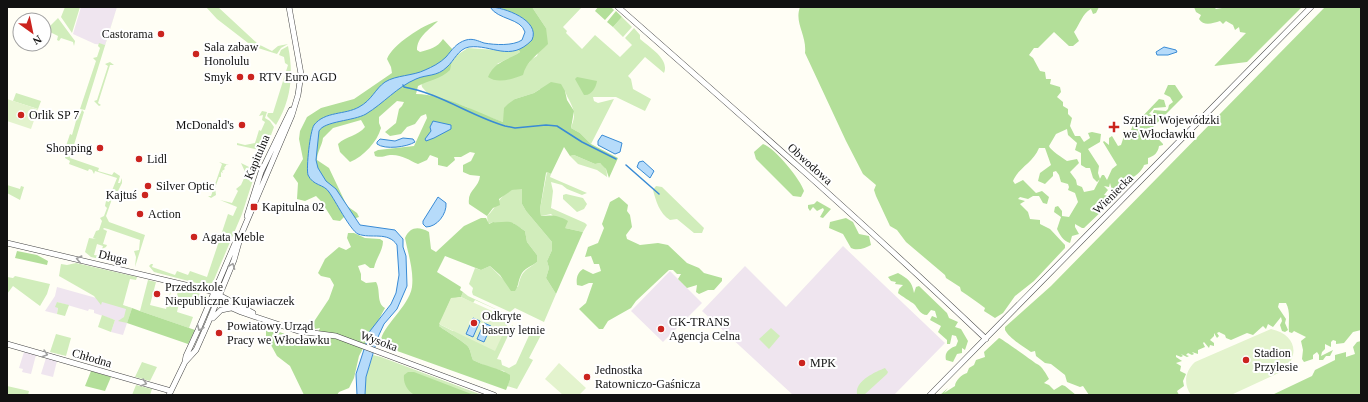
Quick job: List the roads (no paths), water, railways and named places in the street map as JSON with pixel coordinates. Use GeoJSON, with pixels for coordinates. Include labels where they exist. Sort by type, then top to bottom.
{"type":"FeatureCollection","features":[{"type":"Feature","properties":{"kind":"street","name":"Kapitulna"},"geometry":{"type":"LineString","coordinates":[[185,362],[196,350],[219,298],[234,260],[261,172],[285,119],[295,104],[300,85],[301,69],[289,7]]}},
{"type":"Feature","properties":{"kind":"street","name":"Obwodowa"},"geometry":{"type":"LineString","coordinates":[[618,7],[862,224],[986,339]]}},
{"type":"Feature","properties":{"kind":"street","name":"Wieniecka"},"geometry":{"type":"LineString","coordinates":[[930,395],[1311,7]]}},
{"type":"Feature","properties":{"kind":"street","name":"Kapitulna"},"geometry":{"type":"LineString","coordinates":[[170,393],[185,362],[186,356],[236,241],[241,235]]}},
{"type":"Feature","properties":{"kind":"street","name":"Długa"},"geometry":{"type":"LineString","coordinates":[[7,243],[214,293]]}},
{"type":"Feature","properties":{"kind":"street"},"geometry":{"type":"LineString","coordinates":[[214,293],[219,298]]}},
{"type":"Feature","properties":{"kind":"street","name":"Wysoka"},"geometry":{"type":"LineString","coordinates":[[219,298],[232,308],[298,330],[329,334],[494,395]]}},
{"type":"Feature","properties":{"kind":"street","name":"Wysoka"},"geometry":{"type":"LineString","coordinates":[[219,298],[255,315]]}},
{"type":"Feature","properties":{"kind":"street","name":"Kapitulna"},"geometry":{"type":"LineString","coordinates":[[208,323],[220,310],[232,308]]}},
{"type":"Feature","properties":{"kind":"street","name":"Chłodna"},"geometry":{"type":"LineString","coordinates":[[7,344],[170,393]]}},
{"type":"Feature","properties":{"kind":"water"},"geometry":{"type":"Polygon","coordinates":[[[490,7],[511,12],[526,21],[531,26],[533,33],[532,40],[524,47],[508,52],[477,47],[465,48],[443,70],[409,82],[366,114],[327,125],[319,131],[316,160],[318,168],[326,181],[336,189],[360,225],[395,230],[403,239],[403,247],[406,256],[407,286],[397,309],[384,324],[378,337],[366,377],[365,395],[357,395],[356,374],[370,331],[391,304],[396,293],[399,275],[397,245],[389,238],[358,234],[351,227],[327,189],[310,179],[308,175],[308,165],[310,142],[314,125],[329,115],[359,107],[389,80],[420,72],[436,65],[446,57],[452,49],[463,41],[471,39],[484,43],[504,44],[522,40],[525,32],[523,27],[498,14],[490,7]]]}},
{"type":"Feature","properties":{"kind":"water"},"geometry":{"type":"Polygon","coordinates":[[[1164,47],[1176,50],[1177,52],[1168,55],[1157,55],[1156,52],[1164,47]]]}},
{"type":"Feature","properties":{"kind":"water"},"geometry":{"type":"Polygon","coordinates":[[[433,121],[451,125],[451,129],[426,141],[425,139],[431,131],[430,127],[433,121]]]}},
{"type":"Feature","properties":{"kind":"water"},"geometry":{"type":"Polygon","coordinates":[[[602,135],[622,143],[620,152],[615,154],[598,145],[598,141],[602,135]]]}},
{"type":"Feature","properties":{"kind":"water"},"geometry":{"type":"Polygon","coordinates":[[[403,138],[413,139],[415,142],[396,147],[385,147],[377,144],[380,139],[395,141],[403,138]]]}},
{"type":"Feature","properties":{"kind":"water"},"geometry":{"type":"Polygon","coordinates":[[[643,161],[654,171],[650,178],[637,167],[639,162],[643,161]]]}},
{"type":"Feature","properties":{"kind":"water"},"geometry":{"type":"Polygon","coordinates":[[[438,197],[446,203],[445,211],[434,225],[426,227],[423,224],[423,221],[438,197]]]}},
{"type":"Feature","properties":{"kind":"water"},"geometry":{"type":"Polygon","coordinates":[[[473,318],[480,321],[473,337],[466,334],[473,318]]]}},
{"type":"Feature","properties":{"kind":"water"},"geometry":{"type":"Polygon","coordinates":[[[484,323],[491,326],[484,342],[477,339],[484,323]]]}},
{"type":"Feature","properties":{"kind":"waterway"},"geometry":{"type":"LineString","coordinates":[[403,85],[404,87],[430,94],[480,117],[505,126],[515,128],[546,125],[557,126],[582,142],[616,159]]}},
{"type":"Feature","properties":{"kind":"waterway"},"geometry":{"type":"LineString","coordinates":[[626,165],[659,194]]}},
{"type":"Feature","properties":{"kind":"place","name":"Castorama"},"geometry":{"type":"Point","coordinates":[161,34]}},
{"type":"Feature","properties":{"kind":"place","name":"Sala zabaw Honolulu"},"geometry":{"type":"Point","coordinates":[196,54]}},
{"type":"Feature","properties":{"kind":"place","name":"Smyk"},"geometry":{"type":"Point","coordinates":[240,77]}},
{"type":"Feature","properties":{"kind":"place","name":"RTV Euro AGD"},"geometry":{"type":"Point","coordinates":[251,77]}},
{"type":"Feature","properties":{"kind":"place","name":"Orlik SP 7"},"geometry":{"type":"Point","coordinates":[21,115]}},
{"type":"Feature","properties":{"kind":"place","name":"McDonald's"},"geometry":{"type":"Point","coordinates":[242,125]}},
{"type":"Feature","properties":{"kind":"place","name":"Szpital Wojewódzki we Włocławku"},"geometry":{"type":"Point","coordinates":[1114,127]}},
{"type":"Feature","properties":{"kind":"place","name":"Shopping"},"geometry":{"type":"Point","coordinates":[100,148]}},
{"type":"Feature","properties":{"kind":"place","name":"Lidl"},"geometry":{"type":"Point","coordinates":[139,159]}},
{"type":"Feature","properties":{"kind":"place","name":"Silver Optic"},"geometry":{"type":"Point","coordinates":[148,186]}},
{"type":"Feature","properties":{"kind":"place","name":"Kajtuś"},"geometry":{"type":"Point","coordinates":[145,195]}},
{"type":"Feature","properties":{"kind":"place","name":"Kapitulna 02"},"geometry":{"type":"Point","coordinates":[254,207]}},
{"type":"Feature","properties":{"kind":"place","name":"Action"},"geometry":{"type":"Point","coordinates":[140,214]}},
{"type":"Feature","properties":{"kind":"place","name":"Agata Meble"},"geometry":{"type":"Point","coordinates":[194,237]}},
{"type":"Feature","properties":{"kind":"place","name":"Przedszkole Niepubliczne Kujawiaczek"},"geometry":{"type":"Point","coordinates":[157,294]}},
{"type":"Feature","properties":{"kind":"place","name":"Odkryte baseny letnie"},"geometry":{"type":"Point","coordinates":[474,323]}},
{"type":"Feature","properties":{"kind":"place","name":"GK-TRANS Agencja Celna"},"geometry":{"type":"Point","coordinates":[661,329]}},
{"type":"Feature","properties":{"kind":"place","name":"Powiatowy Urząd Pracy we Włocławku"},"geometry":{"type":"Point","coordinates":[219,333]}},
{"type":"Feature","properties":{"kind":"place","name":"Stadion Przylesie"},"geometry":{"type":"Point","coordinates":[1246,360]}},
{"type":"Feature","properties":{"kind":"place","name":"MPK"},"geometry":{"type":"Point","coordinates":[802,363]}},
{"type":"Feature","properties":{"kind":"place","name":"Jednostka Ratowniczo-Gaśnicza"},"geometry":{"type":"Point","coordinates":[587,377]}}]}
